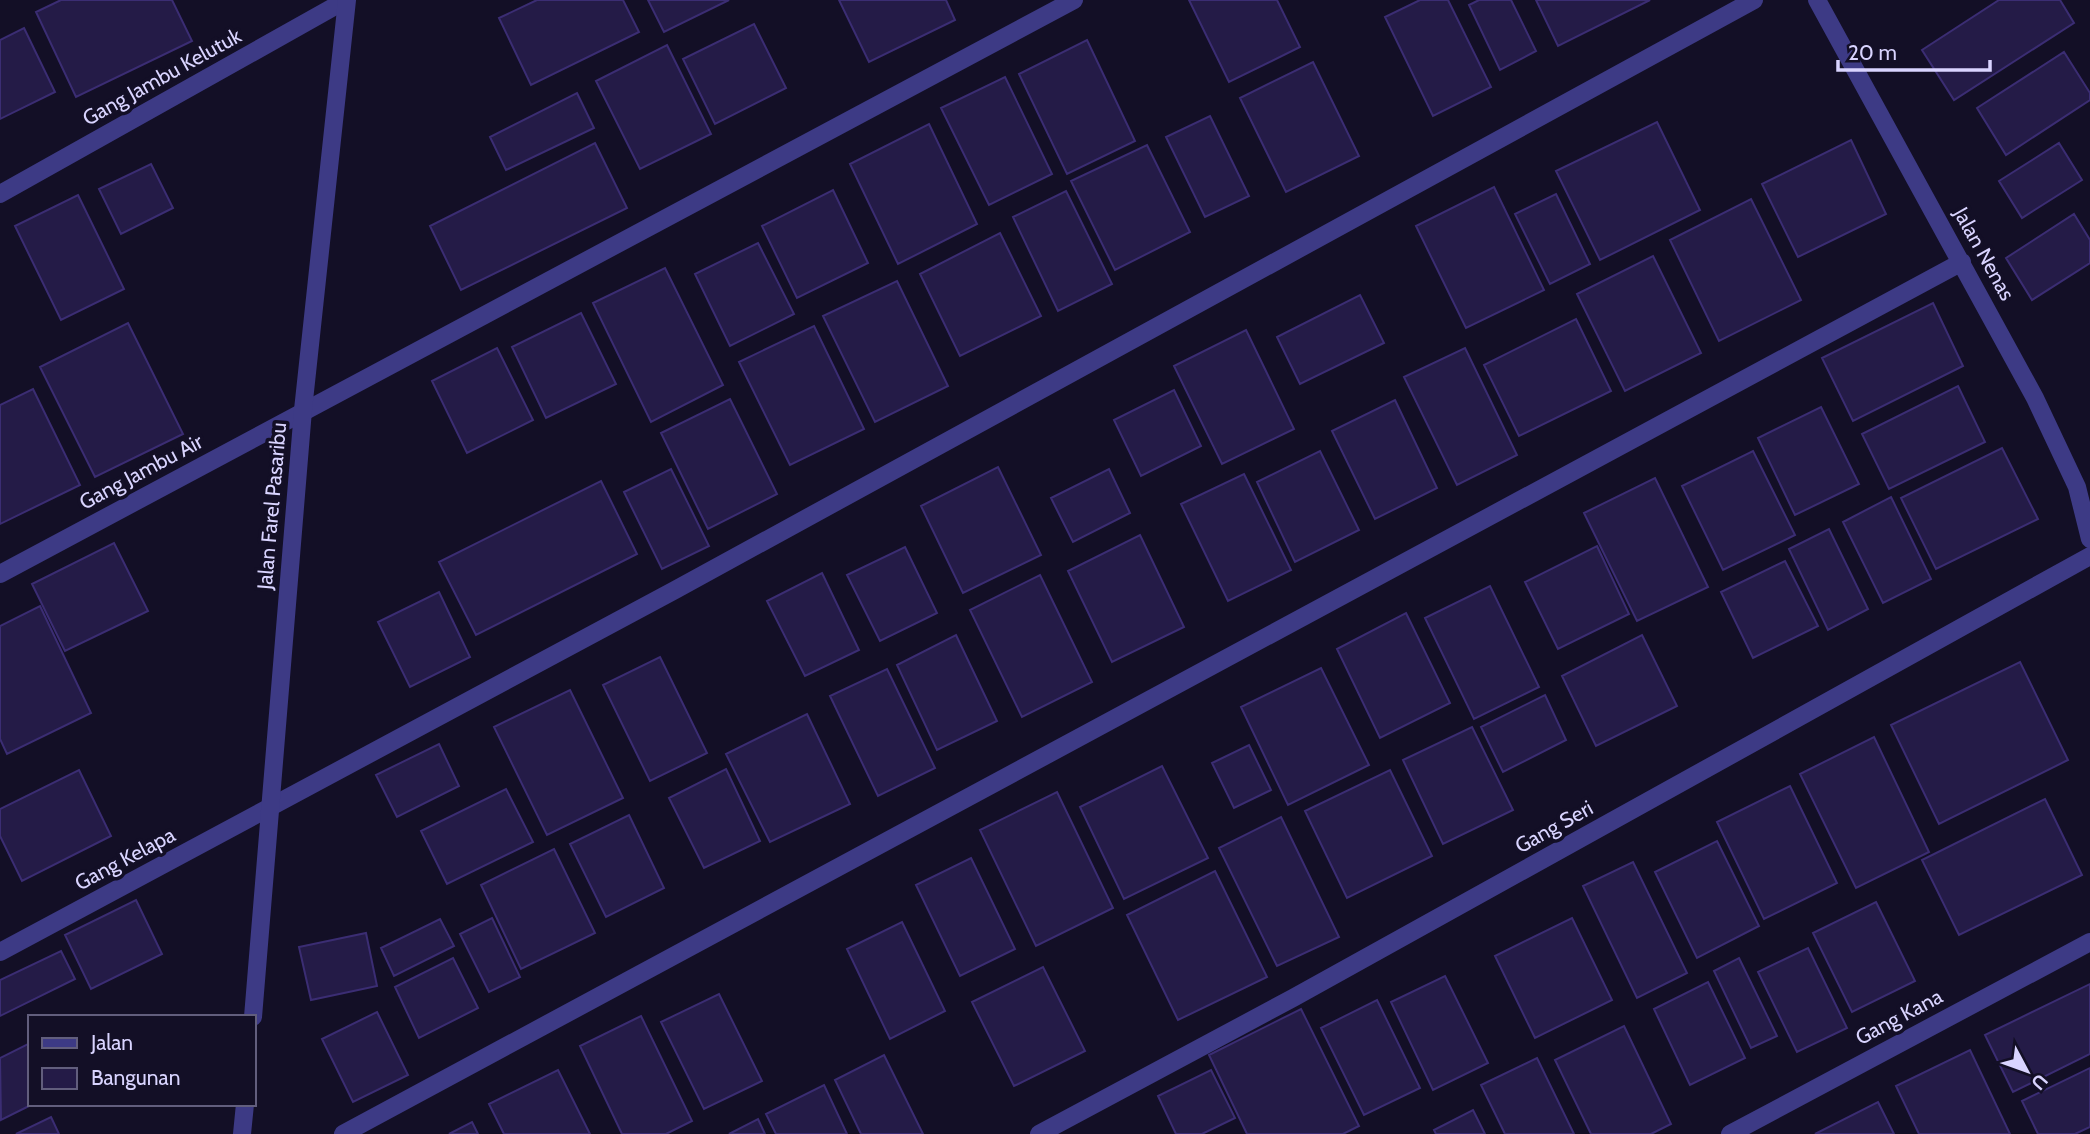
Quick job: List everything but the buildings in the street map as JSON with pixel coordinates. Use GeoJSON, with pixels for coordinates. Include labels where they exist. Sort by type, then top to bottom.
{"type":"FeatureCollection","features":[{"type":"Feature","properties":{"kind":"street","name":"Gang Jambu Kelutuk"},"geometry":{"type":"LineString","coordinates":[[0,194],[347,0]]}},
{"type":"Feature","properties":{"kind":"street","name":"Jalan Farel Pasaribu"},"geometry":{"type":"LineString","coordinates":[[253,1015],[303,410],[347,0]]}},
{"type":"Feature","properties":{"kind":"street","name":"Gang Jambu Air"},"geometry":{"type":"LineString","coordinates":[[0,574],[1074,0]]}},
{"type":"Feature","properties":{"kind":"street","name":"Gang Kelapa"},"geometry":{"type":"LineString","coordinates":[[0,952],[675,590],[1754,0]]}},
{"type":"Feature","properties":{"kind":"street","name":"Jalan Nenas"},"geometry":{"type":"LineString","coordinates":[[1817,0],[2035,398],[2077,486],[2090,539]]}},
{"type":"Feature","properties":{"kind":"street"},"geometry":{"type":"LineString","coordinates":[[343,1134],[1962,262]]}},
{"type":"Feature","properties":{"kind":"street","name":"Gang Seri"},"geometry":{"type":"LineString","coordinates":[[1039,1134],[1293,998],[2090,556]]}},
{"type":"Feature","properties":{"kind":"street","name":"Gang Kana"},"geometry":{"type":"LineString","coordinates":[[1730,1134],[2090,942]]}},
{"type":"Feature","properties":{"kind":"street"},"geometry":{"type":"LineString","coordinates":[[243,1134],[245,1106]]}}]}
